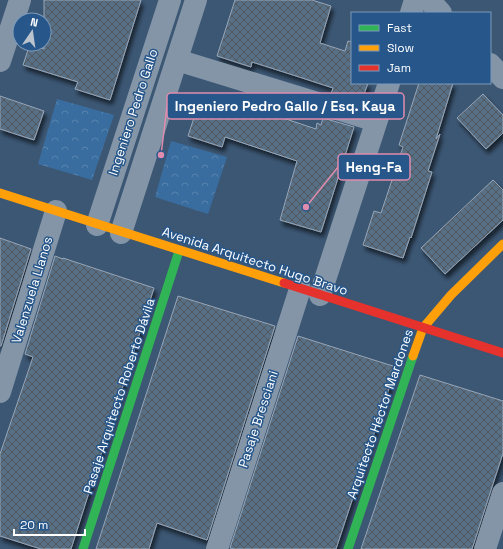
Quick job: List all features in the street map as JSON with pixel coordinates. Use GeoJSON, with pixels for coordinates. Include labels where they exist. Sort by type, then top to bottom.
{"type":"FeatureCollection","features":[{"type":"Feature","properties":{"kind":"street"},"geometry":{"type":"LineString","coordinates":[[0,61],[20,0]]}},
{"type":"Feature","properties":{"kind":"street","name":"Ingeniero Pedro Gallo"},"geometry":{"type":"LineString","coordinates":[[97,225],[170,0]]}},
{"type":"Feature","properties":{"kind":"street","name":"Ingeniero Pedro Gallo"},"geometry":{"type":"LineString","coordinates":[[121,233],[196,0]]}},
{"type":"Feature","properties":{"kind":"street"},"geometry":{"type":"LineString","coordinates":[[411,12],[415,0]]}},
{"type":"Feature","properties":{"kind":"street"},"geometry":{"type":"LineString","coordinates":[[429,0],[440,12]]}},
{"type":"Feature","properties":{"kind":"street"},"geometry":{"type":"LineString","coordinates":[[177,60],[376,121]]}},
{"type":"Feature","properties":{"kind":"street"},"geometry":{"type":"LineString","coordinates":[[491,65],[503,78]]}},
{"type":"Feature","properties":{"kind":"street"},"geometry":{"type":"LineString","coordinates":[[320,296],[388,84]]}},
{"type":"Feature","properties":{"kind":"street","name":"Avenida Arquitecto Hugo Bravo"},"geometry":{"type":"LineString","coordinates":[[0,193],[121,233],[503,353]]}},
{"type":"Feature","properties":{"kind":"street","name":"Valenzuela Llanos"},"geometry":{"type":"LineString","coordinates":[[0,392],[56,211]]}},
{"type":"Feature","properties":{"kind":"street","name":"Arquitecto Héctor Mardones"},"geometry":{"type":"LineString","coordinates":[[348,549],[422,328],[451,295],[503,244]]}},
{"type":"Feature","properties":{"kind":"street","name":"Pasaje Arquitecto Roberto Dávila"},"geometry":{"type":"LineString","coordinates":[[83,549],[179,251]]}},
{"type":"Feature","properties":{"kind":"street","name":"Pasaje Bresciani"},"geometry":{"type":"LineString","coordinates":[[217,549],[300,289]]}},
{"type":"Feature","properties":{"kind":"street"},"geometry":{"type":"LineString","coordinates":[[485,549],[503,493]]}},
{"type":"Feature","properties":{"kind":"green space"},"geometry":{"type":"Polygon","coordinates":[[[57,99],[114,115],[92,180],[38,164],[57,99]]]}},
{"type":"Feature","properties":{"kind":"green space"},"geometry":{"type":"Polygon","coordinates":[[[171,141],[227,157],[208,214],[155,197],[171,141]]]}},
{"type":"Feature","properties":{"kind":"building"},"geometry":{"type":"Polygon","coordinates":[[[44,0],[141,0],[110,100],[75,89],[78,82],[23,65],[27,52],[52,52],[52,12],[44,12],[44,0]]]}},
{"type":"Feature","properties":{"kind":"building"},"geometry":{"type":"Polygon","coordinates":[[[235,0],[312,0],[331,6],[320,43],[345,51],[348,41],[351,42],[351,84],[368,84],[361,103],[331,94],[333,88],[252,62],[251,67],[217,56],[235,0]]]}},
{"type":"Feature","properties":{"kind":"building"},"geometry":{"type":"Polygon","coordinates":[[[419,84],[453,84],[436,139],[440,134],[428,171],[432,172],[403,258],[363,245],[374,211],[381,213],[403,147],[399,145],[419,84]]]}},
{"type":"Feature","properties":{"kind":"building"},"geometry":{"type":"Polygon","coordinates":[[[483,94],[503,115],[503,133],[486,149],[457,118],[483,94]]]}},
{"type":"Feature","properties":{"kind":"building"},"geometry":{"type":"Polygon","coordinates":[[[0,96],[44,111],[34,140],[0,129],[0,96]]]}},
{"type":"Feature","properties":{"kind":"building"},"geometry":{"type":"Polygon","coordinates":[[[201,96],[252,112],[253,108],[316,129],[317,123],[321,125],[323,118],[354,127],[321,232],[280,220],[297,161],[225,137],[222,147],[188,136],[201,96]]]}},
{"type":"Feature","properties":{"kind":"building"},"geometry":{"type":"Polygon","coordinates":[[[493,180],[503,190],[503,220],[445,274],[421,248],[493,180]]]}},
{"type":"Feature","properties":{"kind":"building"},"geometry":{"type":"Polygon","coordinates":[[[0,238],[31,249],[1,346],[0,346],[0,238]]]}},
{"type":"Feature","properties":{"kind":"building"},"geometry":{"type":"Polygon","coordinates":[[[55,256],[154,288],[71,549],[41,549],[0,536],[0,454],[33,357],[25,354],[55,256]]]}},
{"type":"Feature","properties":{"kind":"building"},"geometry":{"type":"Polygon","coordinates":[[[178,296],[275,326],[207,540],[157,523],[149,549],[96,549],[178,296]]]}},
{"type":"Feature","properties":{"kind":"building"},"geometry":{"type":"Polygon","coordinates":[[[298,336],[396,367],[336,549],[230,548],[298,336]]]}},
{"type":"Feature","properties":{"kind":"building"},"geometry":{"type":"Polygon","coordinates":[[[420,375],[503,401],[503,453],[472,549],[361,549],[420,375]]]}},
{"type":"Feature","properties":{"kind":"traffic: fast"},"geometry":{"type":"LineString","coordinates":[[83,549],[179,251]]}},
{"type":"Feature","properties":{"kind":"traffic: fast"},"geometry":{"type":"LineString","coordinates":[[348,549],[413,356]]}},
{"type":"Feature","properties":{"kind":"traffic: slow"},"geometry":{"type":"LineString","coordinates":[[0,193],[284,283]]}},
{"type":"Feature","properties":{"kind":"traffic: slow"},"geometry":{"type":"LineString","coordinates":[[413,356],[423,328],[451,295],[503,244]]}},
{"type":"Feature","properties":{"kind":"traffic: jam"},"geometry":{"type":"LineString","coordinates":[[284,283],[503,353]]}},
{"type":"Feature","properties":{"kind":"place","name":"Ingeniero Pedro Gallo / Esq. Kaya"},"geometry":{"type":"Point","coordinates":[161,155]}},
{"type":"Feature","properties":{"kind":"place","name":"Heng-Fa"},"geometry":{"type":"Point","coordinates":[306,207]}}]}
